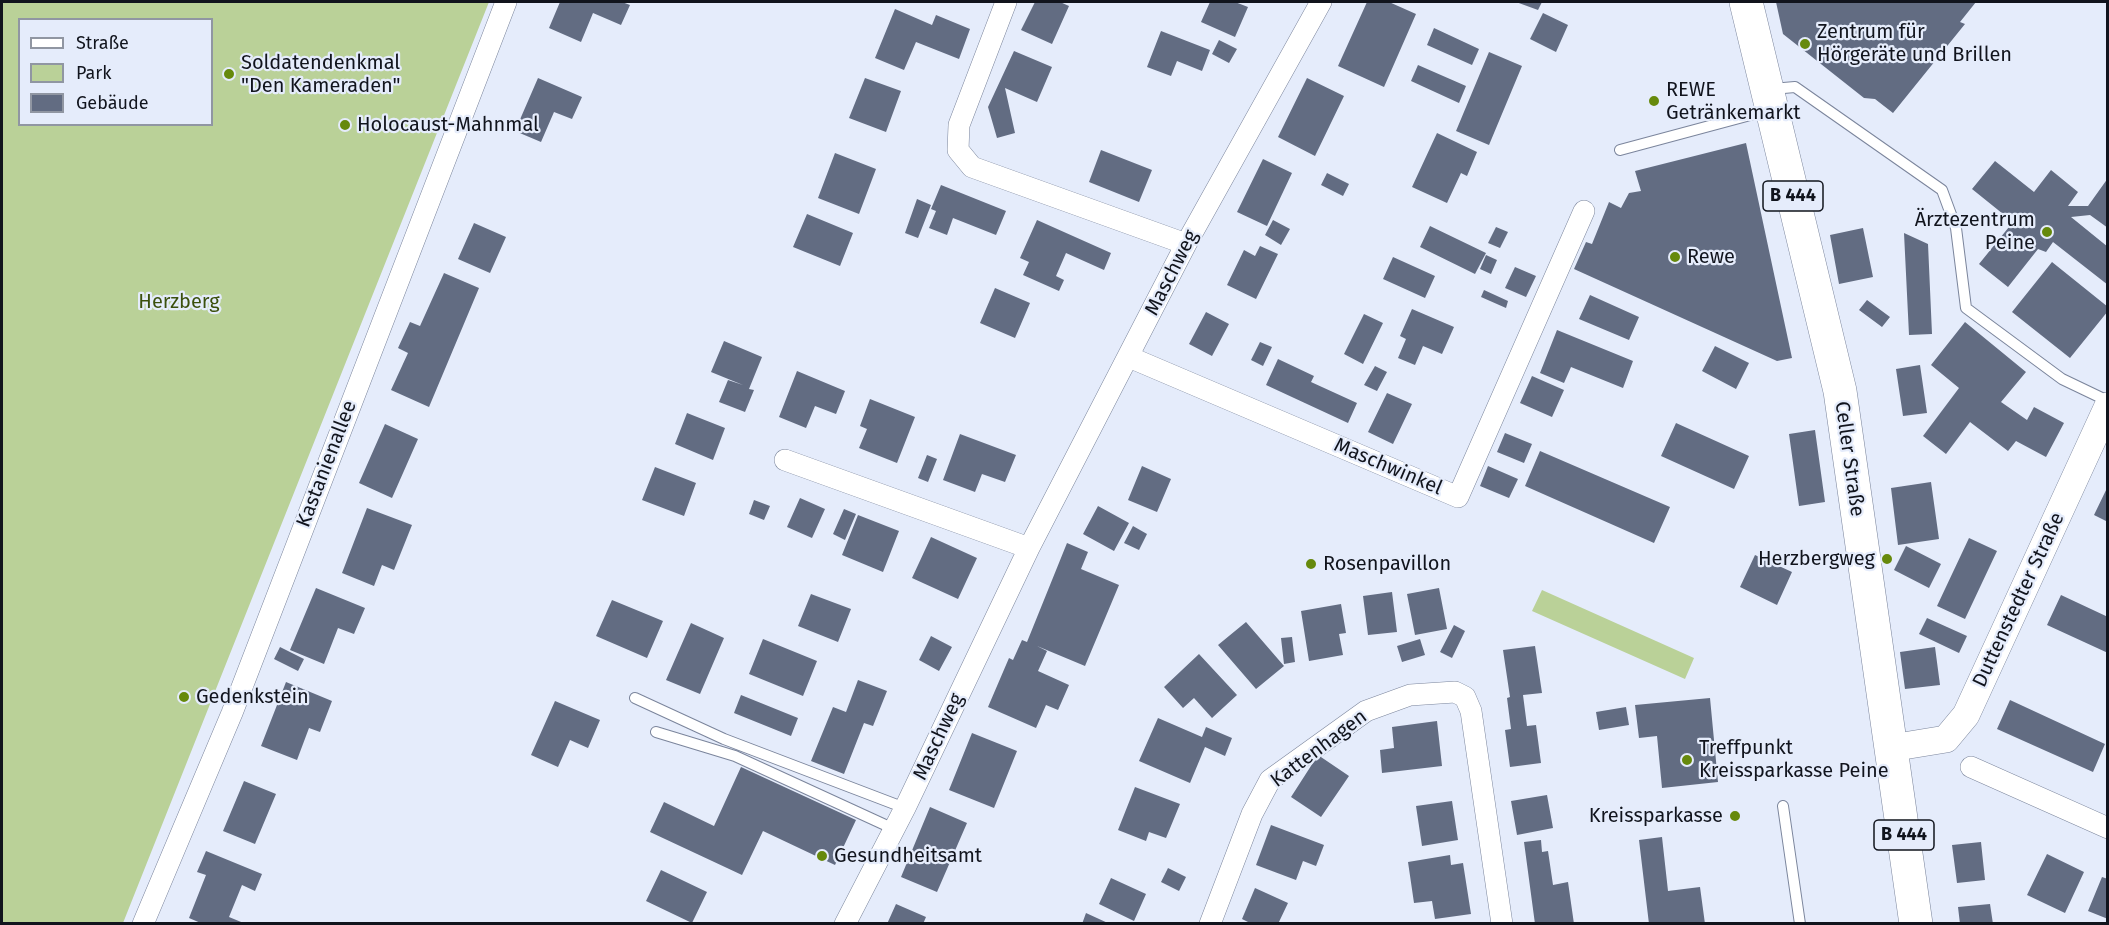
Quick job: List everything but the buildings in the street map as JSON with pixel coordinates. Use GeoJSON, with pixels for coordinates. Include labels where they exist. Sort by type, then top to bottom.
{"type":"FeatureCollection","features":[{"type":"Feature","properties":{"kind":"main road","name":"Celler Straße"},"geometry":{"type":"LineString","coordinates":[[1746,2],[1840,391],[1916,924]]}},
{"type":"Feature","properties":{"kind":"street","name":"Kastanienallee"},"geometry":{"type":"LineString","coordinates":[[143,924],[232,713],[506,2]]}},
{"type":"Feature","properties":{"kind":"street"},"geometry":{"type":"LineString","coordinates":[[1006,2],[959,125],[958,150],[972,167],[1186,244]]}},
{"type":"Feature","properties":{"kind":"street","name":"Maschweg"},"geometry":{"type":"LineString","coordinates":[[845,924],[905,808],[1029,548],[1186,244],[1321,2]]}},
{"type":"Feature","properties":{"kind":"street","name":"Maschwinkel"},"geometry":{"type":"LineString","coordinates":[[1129,357],[1458,496],[1584,211]]}},
{"type":"Feature","properties":{"kind":"street","name":"Duttenstedter Straße"},"geometry":{"type":"LineString","coordinates":[[1891,748],[1946,739],[1966,715],[2108,406]]}},
{"type":"Feature","properties":{"kind":"street"},"geometry":{"type":"LineString","coordinates":[[785,460],[1029,548]]}},
{"type":"Feature","properties":{"kind":"street","name":"Kattenhagen"},"geometry":{"type":"LineString","coordinates":[[1210,924],[1252,814],[1270,780],[1366,711],[1410,695],[1455,692],[1465,697],[1471,711],[1502,924]]}},
{"type":"Feature","properties":{"kind":"street"},"geometry":{"type":"LineString","coordinates":[[1971,767],[2108,828]]}},
{"type":"Feature","properties":{"kind":"lane"},"geometry":{"type":"LineString","coordinates":[[1620,150],[1770,99],[1795,87],[1942,190],[1956,228],[1966,309],[2062,379],[2108,401]]}},
{"type":"Feature","properties":{"kind":"lane"},"geometry":{"type":"LineString","coordinates":[[635,698],[724,739],[905,808]]}},
{"type":"Feature","properties":{"kind":"lane"},"geometry":{"type":"LineString","coordinates":[[656,732],[735,756],[894,829]]}},
{"type":"Feature","properties":{"kind":"lane"},"geometry":{"type":"LineString","coordinates":[[1783,806],[1800,924]]}},
{"type":"Feature","properties":{"kind":"green space","name":"Herzberg"},"geometry":{"type":"Polygon","coordinates":[[[2,2],[489,2],[123,923],[2,923],[2,2]]]}},
{"type":"Feature","properties":{"kind":"green space"},"geometry":{"type":"Polygon","coordinates":[[[1542,590],[1694,658],[1685,679],[1532,611],[1542,590]]]}},
{"type":"Feature","properties":{"kind":"place","name":"Zentrum für Hörgeräte und Brillen"},"geometry":{"type":"Point","coordinates":[1805,44]}},
{"type":"Feature","properties":{"kind":"place","name":"Soldatendenkmal \"Den Kameraden\""},"geometry":{"type":"Point","coordinates":[229,74]}},
{"type":"Feature","properties":{"kind":"place","name":"REWE Getränkemarkt"},"geometry":{"type":"Point","coordinates":[1654,101]}},
{"type":"Feature","properties":{"kind":"place","name":"Holocaust-Mahnmal"},"geometry":{"type":"Point","coordinates":[345,125]}},
{"type":"Feature","properties":{"kind":"place","name":"Ärztezentrum Peine"},"geometry":{"type":"Point","coordinates":[2047,232]}},
{"type":"Feature","properties":{"kind":"place","name":"Rewe"},"geometry":{"type":"Point","coordinates":[1675,257]}},
{"type":"Feature","properties":{"kind":"place","name":"Herzbergweg"},"geometry":{"type":"Point","coordinates":[1887,559]}},
{"type":"Feature","properties":{"kind":"place","name":"Rosenpavillon"},"geometry":{"type":"Point","coordinates":[1311,564]}},
{"type":"Feature","properties":{"kind":"place","name":"Gedenkstein"},"geometry":{"type":"Point","coordinates":[184,697]}},
{"type":"Feature","properties":{"kind":"place","name":"Treffpunkt Kreissparkasse Peine"},"geometry":{"type":"Point","coordinates":[1687,760]}},
{"type":"Feature","properties":{"kind":"place","name":"Kreissparkasse"},"geometry":{"type":"Point","coordinates":[1735,816]}},
{"type":"Feature","properties":{"kind":"place","name":"Gesundheitsamt"},"geometry":{"type":"Point","coordinates":[822,856]}}]}
